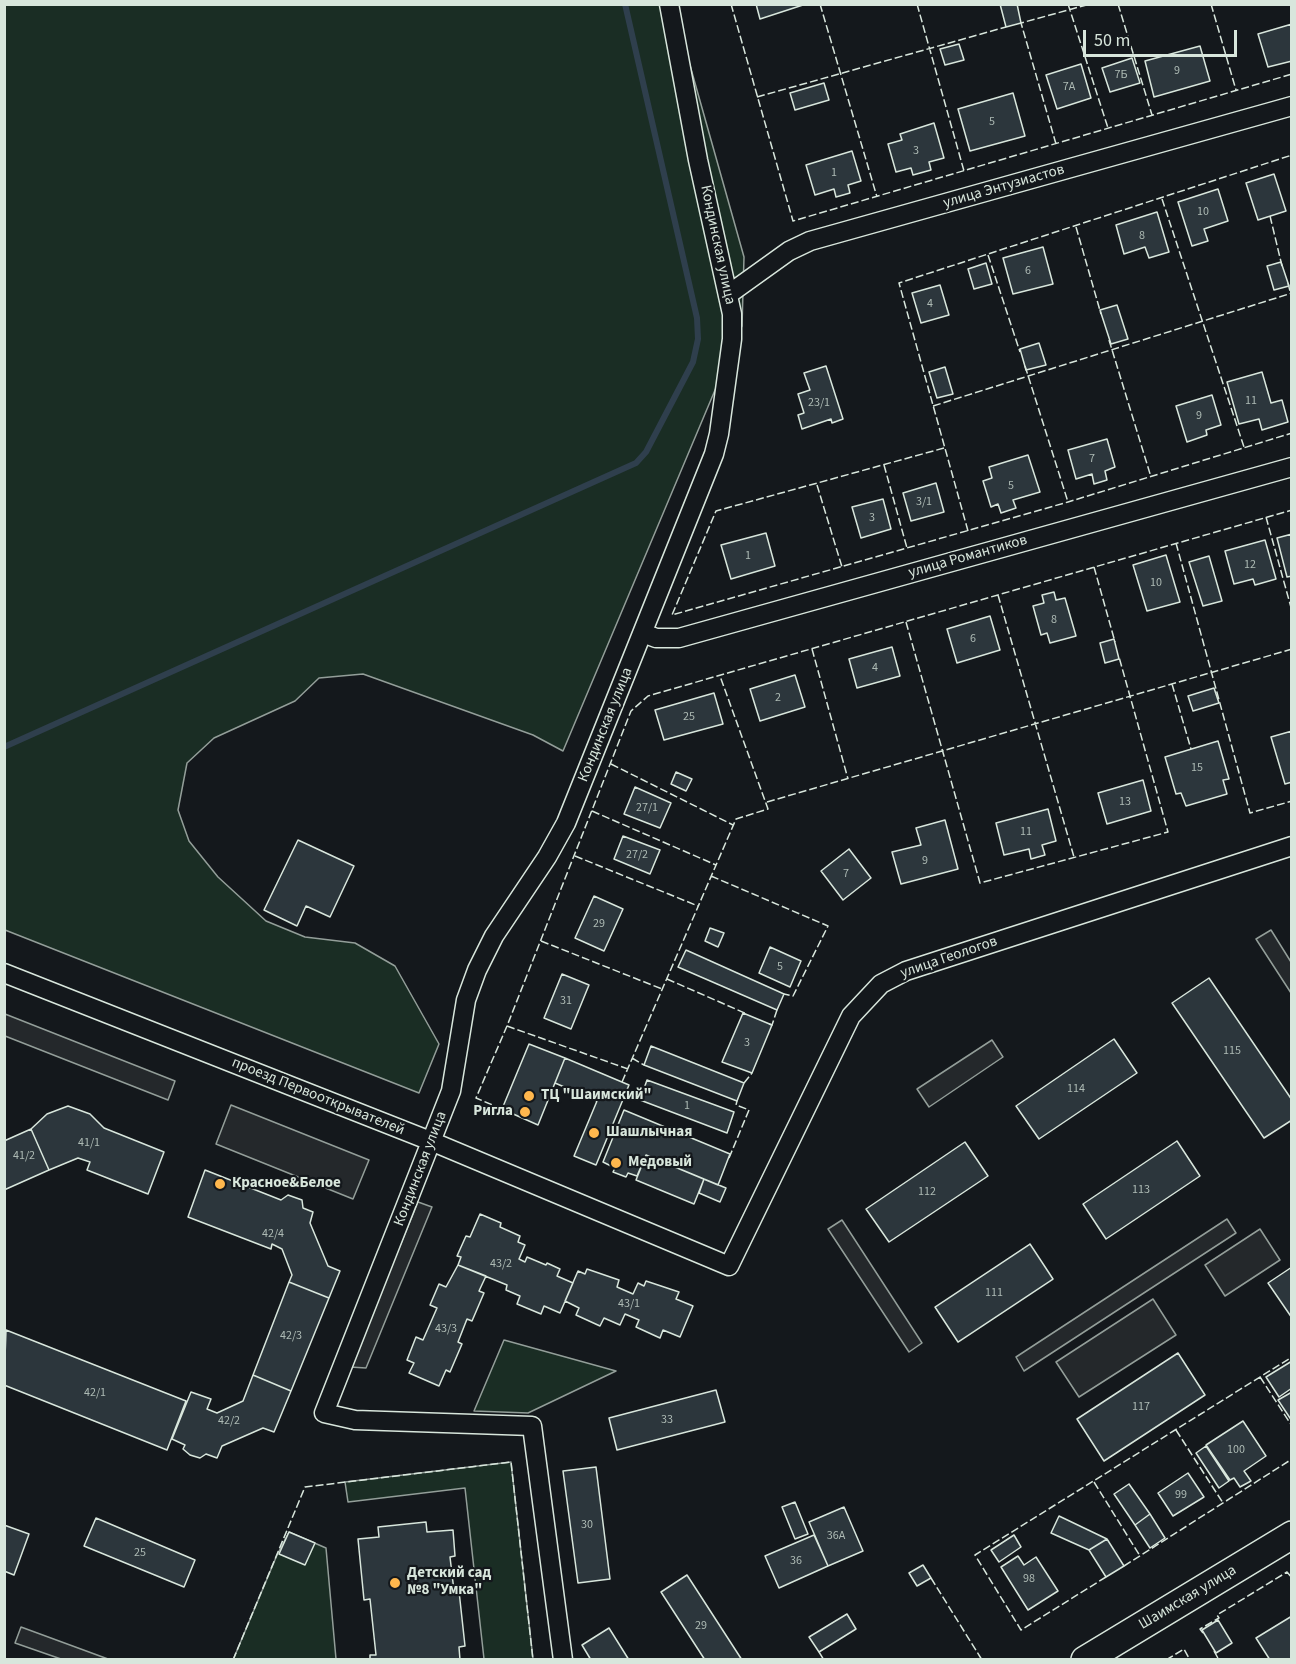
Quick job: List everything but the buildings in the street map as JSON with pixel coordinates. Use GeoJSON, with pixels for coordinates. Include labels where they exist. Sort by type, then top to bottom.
{"type":"FeatureCollection","features":[{"type":"Feature","properties":{"kind":"main road","name":"Шаимская улица"},"geometry":{"type":"LineString","coordinates":[[1085,1659],[1292,1535]]}},
{"type":"Feature","properties":{"kind":"street","name":"Кондинская улица"},"geometry":{"type":"LineString","coordinates":[[563,1659],[532,1426],[355,1420],[324,1413],[433,1142],[451,1091],[466,1000],[477,970],[494,936],[547,857],[566,823],[720,434],[732,339],[729,294],[698,160],[669,4]]}},
{"type":"Feature","properties":{"kind":"street","name":"улица Энтузиастов"},"geometry":{"type":"LineString","coordinates":[[729,294],[789,251],[810,241],[1292,106]]}},
{"type":"Feature","properties":{"kind":"street","name":"улица Романтиков"},"geometry":{"type":"LineString","coordinates":[[643,633],[656,638],[679,638],[1292,467]]}},
{"type":"Feature","properties":{"kind":"street","name":"улица Геологов"},"geometry":{"type":"LineString","coordinates":[[729,1266],[851,1016],[881,984],[917,967],[1292,846]]}},
{"type":"Feature","properties":{"kind":"street","name":"проезд Первооткрывателей"},"geometry":{"type":"LineString","coordinates":[[4,973],[433,1142],[729,1266]]}},
{"type":"Feature","properties":{"kind":"green space"},"geometry":{"type":"Polygon","coordinates":[[[4,5],[673,5],[744,257],[742,326],[563,751],[533,735],[363,674],[319,678],[295,701],[214,738],[187,763],[178,810],[189,841],[218,877],[266,921],[305,937],[355,943],[395,966],[439,1044],[419,1093],[5,930],[4,5]]]}},
{"type":"Feature","properties":{"kind":"green space"},"geometry":{"type":"Polygon","coordinates":[[[504,1340],[616,1371],[528,1413],[474,1411],[504,1340]]]}},
{"type":"Feature","properties":{"kind":"green space"},"geometry":{"type":"Polygon","coordinates":[[[511,1462],[533,1659],[484,1659],[465,1488],[348,1502],[345,1482],[511,1462]]]}},
{"type":"Feature","properties":{"kind":"green space"},"geometry":{"type":"Polygon","coordinates":[[[289,1532],[326,1548],[336,1659],[233,1660],[277,1555],[289,1532]]]}},
{"type":"Feature","properties":{"kind":"shaded area"},"geometry":{"type":"Polygon","coordinates":[[[1271,930],[1291,962],[1291,993],[1256,939],[1271,930]]]}},
{"type":"Feature","properties":{"kind":"shaded area"},"geometry":{"type":"Polygon","coordinates":[[[5,1014],[175,1081],[168,1100],[5,1036],[5,1014]]]}},
{"type":"Feature","properties":{"kind":"shaded area"},"geometry":{"type":"Polygon","coordinates":[[[992,1040],[1003,1057],[929,1107],[917,1089],[992,1040]]]}},
{"type":"Feature","properties":{"kind":"shaded area"},"geometry":{"type":"Polygon","coordinates":[[[231,1105],[369,1160],[353,1199],[216,1144],[231,1105]]]}},
{"type":"Feature","properties":{"kind":"shaded area"},"geometry":{"type":"Polygon","coordinates":[[[418,1202],[432,1207],[366,1368],[350,1367],[418,1202]]]}},
{"type":"Feature","properties":{"kind":"shaded area"},"geometry":{"type":"Polygon","coordinates":[[[1227,1219],[1236,1233],[1024,1371],[1016,1357],[1227,1219]]]}},
{"type":"Feature","properties":{"kind":"shaded area"},"geometry":{"type":"Polygon","coordinates":[[[842,1220],[922,1343],[909,1352],[828,1229],[842,1220]]]}},
{"type":"Feature","properties":{"kind":"shaded area"},"geometry":{"type":"Polygon","coordinates":[[[1260,1229],[1280,1260],[1225,1296],[1205,1265],[1260,1229]]]}},
{"type":"Feature","properties":{"kind":"shaded area"},"geometry":{"type":"Polygon","coordinates":[[[1153,1299],[1176,1335],[1079,1397],[1056,1362],[1153,1299]]]}},
{"type":"Feature","properties":{"kind":"shaded area"},"geometry":{"type":"Polygon","coordinates":[[[21,1627],[108,1659],[61,1659],[15,1643],[21,1627]]]}},
{"type":"Feature","properties":{"kind":"waterway"},"geometry":{"type":"LineString","coordinates":[[4,747],[636,463],[646,452],[693,362],[698,339],[697,318],[625,4]]}},
{"type":"Feature","properties":{"kind":"fence"},"geometry":{"type":"LineString","coordinates":[[731,4],[793,221],[1292,74]]}},
{"type":"Feature","properties":{"kind":"fence"},"geometry":{"type":"LineString","coordinates":[[820,4],[877,197]]}},
{"type":"Feature","properties":{"kind":"fence"},"geometry":{"type":"LineString","coordinates":[[917,4],[964,171]]}},
{"type":"Feature","properties":{"kind":"fence"},"geometry":{"type":"LineString","coordinates":[[1068,4],[1108,128]]}},
{"type":"Feature","properties":{"kind":"fence"},"geometry":{"type":"LineString","coordinates":[[1056,144],[1021,23],[1090,4]]}},
{"type":"Feature","properties":{"kind":"fence"},"geometry":{"type":"LineString","coordinates":[[1118,4],[1152,115]]}},
{"type":"Feature","properties":{"kind":"fence"},"geometry":{"type":"LineString","coordinates":[[1211,4],[1236,90]]}},
{"type":"Feature","properties":{"kind":"fence"},"geometry":{"type":"LineString","coordinates":[[757,97],[1006,27]]}},
{"type":"Feature","properties":{"kind":"fence"},"geometry":{"type":"LineString","coordinates":[[968,531],[899,283],[1292,155]]}},
{"type":"Feature","properties":{"kind":"fence"},"geometry":{"type":"LineString","coordinates":[[1162,199],[1244,447]]}},
{"type":"Feature","properties":{"kind":"fence"},"geometry":{"type":"LineString","coordinates":[[1270,216],[1282,266]]}},
{"type":"Feature","properties":{"kind":"fence"},"geometry":{"type":"LineString","coordinates":[[1076,227],[1101,314]]}},
{"type":"Feature","properties":{"kind":"fence"},"geometry":{"type":"LineString","coordinates":[[988,255],[1020,352]]}},
{"type":"Feature","properties":{"kind":"fence"},"geometry":{"type":"LineString","coordinates":[[1288,283],[1292,299]]}},
{"type":"Feature","properties":{"kind":"fence"},"geometry":{"type":"LineString","coordinates":[[933,406],[1292,293]]}},
{"type":"Feature","properties":{"kind":"fence"},"geometry":{"type":"LineString","coordinates":[[1109,340],[1151,477]]}},
{"type":"Feature","properties":{"kind":"fence"},"geometry":{"type":"LineString","coordinates":[[1025,366],[1068,502]]}},
{"type":"Feature","properties":{"kind":"fence"},"geometry":{"type":"LineString","coordinates":[[944,448],[716,511],[672,615],[1068,502],[1292,433]]}},
{"type":"Feature","properties":{"kind":"fence"},"geometry":{"type":"LineString","coordinates":[[884,465],[907,548]]}},
{"type":"Feature","properties":{"kind":"fence"},"geometry":{"type":"LineString","coordinates":[[817,485],[842,567]]}},
{"type":"Feature","properties":{"kind":"fence"},"geometry":{"type":"LineString","coordinates":[[502,1109],[476,1098],[507,1026],[631,711],[648,696],[1292,510]]}},
{"type":"Feature","properties":{"kind":"fence"},"geometry":{"type":"LineString","coordinates":[[1266,517],[1292,611]]}},
{"type":"Feature","properties":{"kind":"fence"},"geometry":{"type":"LineString","coordinates":[[1176,543],[1250,813],[1292,801]]}},
{"type":"Feature","properties":{"kind":"fence"},"geometry":{"type":"LineString","coordinates":[[1094,567],[1115,642]]}},
{"type":"Feature","properties":{"kind":"fence"},"geometry":{"type":"LineString","coordinates":[[998,595],[1074,857]]}},
{"type":"Feature","properties":{"kind":"fence"},"geometry":{"type":"LineString","coordinates":[[906,622],[980,883],[1168,832],[1119,657]]}},
{"type":"Feature","properties":{"kind":"fence"},"geometry":{"type":"LineString","coordinates":[[812,649],[848,779]]}},
{"type":"Feature","properties":{"kind":"fence"},"geometry":{"type":"LineString","coordinates":[[767,802],[1292,649]]}},
{"type":"Feature","properties":{"kind":"fence"},"geometry":{"type":"LineString","coordinates":[[622,1082],[736,819],[768,809],[720,676]]}},
{"type":"Feature","properties":{"kind":"fence"},"geometry":{"type":"LineString","coordinates":[[1172,684],[1191,749]]}},
{"type":"Feature","properties":{"kind":"fence"},"geometry":{"type":"LineString","coordinates":[[611,764],[733,825]]}},
{"type":"Feature","properties":{"kind":"fence"},"geometry":{"type":"LineString","coordinates":[[592,811],[716,865]]}},
{"type":"Feature","properties":{"kind":"fence"},"geometry":{"type":"LineString","coordinates":[[575,856],[698,906]]}},
{"type":"Feature","properties":{"kind":"fence"},"geometry":{"type":"LineString","coordinates":[[711,876],[828,926],[793,996],[784,994]]}},
{"type":"Feature","properties":{"kind":"fence"},"geometry":{"type":"LineString","coordinates":[[541,941],[662,989]]}},
{"type":"Feature","properties":{"kind":"fence"},"geometry":{"type":"LineString","coordinates":[[667,979],[747,1014]]}},
{"type":"Feature","properties":{"kind":"fence"},"geometry":{"type":"LineString","coordinates":[[769,1024],[772,1025],[777,1010]]}},
{"type":"Feature","properties":{"kind":"fence"},"geometry":{"type":"LineString","coordinates":[[507,1026],[628,1069]]}},
{"type":"Feature","properties":{"kind":"fence"},"geometry":{"type":"LineString","coordinates":[[632,1058],[644,1065]]}},
{"type":"Feature","properties":{"kind":"fence"},"geometry":{"type":"LineString","coordinates":[[744,1083],[752,1073]]}},
{"type":"Feature","properties":{"kind":"fence"},"geometry":{"type":"LineString","coordinates":[[729,1158],[749,1110],[736,1105],[737,1101]]}},
{"type":"Feature","properties":{"kind":"fence"},"geometry":{"type":"LineString","coordinates":[[1106,1577],[1021,1630],[975,1555],[1292,1357]]}},
{"type":"Feature","properties":{"kind":"fence"},"geometry":{"type":"LineString","coordinates":[[1260,1377],[1292,1426]]}},
{"type":"Feature","properties":{"kind":"fence"},"geometry":{"type":"LineString","coordinates":[[1176,1430],[1223,1503]]}},
{"type":"Feature","properties":{"kind":"fence"},"geometry":{"type":"LineString","coordinates":[[1124,1566],[1292,1459]]}},
{"type":"Feature","properties":{"kind":"fence"},"geometry":{"type":"LineString","coordinates":[[233,1660],[305,1487],[511,1462],[533,1660]]}},
{"type":"Feature","properties":{"kind":"fence"},"geometry":{"type":"LineString","coordinates":[[1094,1482],[1140,1556]]}},
{"type":"Feature","properties":{"kind":"fence"},"geometry":{"type":"LineString","coordinates":[[1203,1633],[1200,1629],[1219,1618],[1217,1615],[1287,1572],[1292,1578]]}},
{"type":"Feature","properties":{"kind":"fence"},"geometry":{"type":"LineString","coordinates":[[931,1578],[982,1660]]}},
{"type":"Feature","properties":{"kind":"fence"},"geometry":{"type":"LineString","coordinates":[[1166,1660],[1184,1649],[1190,1660]]}},
{"type":"Feature","properties":{"kind":"fence"},"geometry":{"type":"LineString","coordinates":[[1214,1651],[1219,1660]]}},
{"type":"Feature","properties":{"kind":"fence"},"geometry":{"type":"LineString","coordinates":[[819,1652],[824,1660]]}},
{"type":"Feature","properties":{"kind":"place","name":"ТЦ \"Шаимский\""},"geometry":{"type":"Point","coordinates":[529,1096]}},
{"type":"Feature","properties":{"kind":"place","name":"Ригла"},"geometry":{"type":"Point","coordinates":[525,1112]}},
{"type":"Feature","properties":{"kind":"place","name":"Шашлычная"},"geometry":{"type":"Point","coordinates":[594,1133]}},
{"type":"Feature","properties":{"kind":"place","name":"Медовый"},"geometry":{"type":"Point","coordinates":[616,1163]}},
{"type":"Feature","properties":{"kind":"place","name":"Красное&Белое"},"geometry":{"type":"Point","coordinates":[220,1184]}},
{"type":"Feature","properties":{"kind":"place","name":"Детский сад №8 \"Умка\""},"geometry":{"type":"Point","coordinates":[395,1583]}}]}
